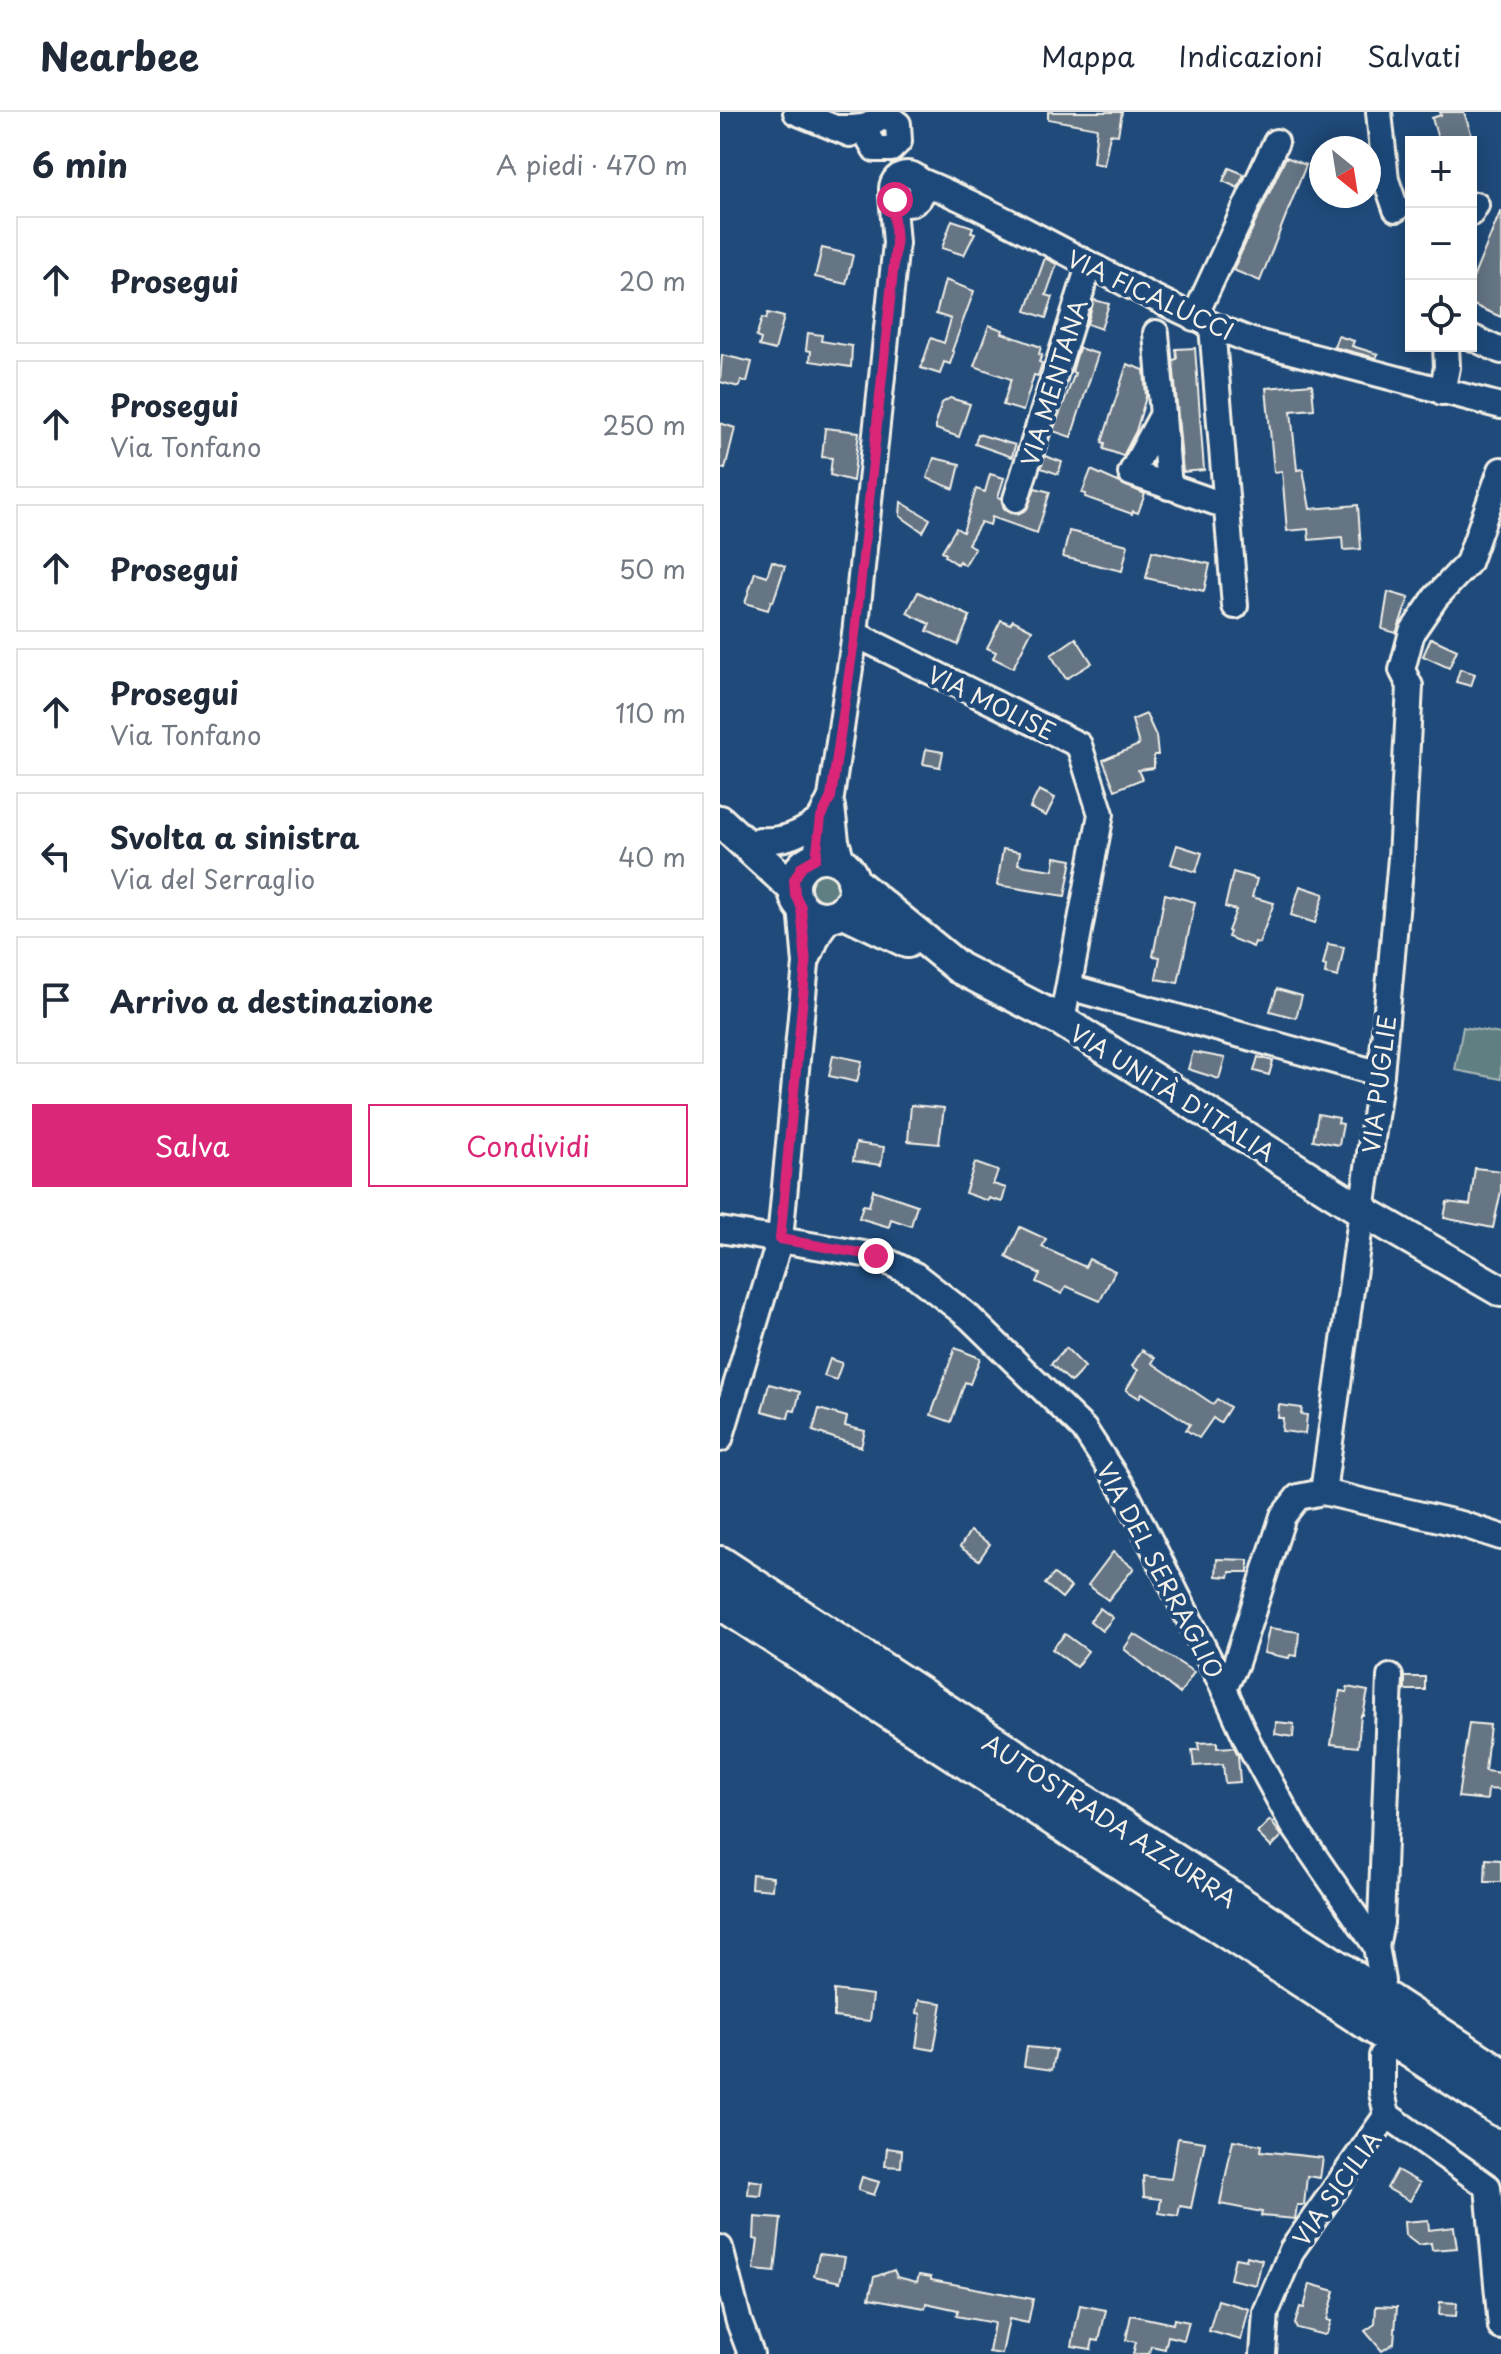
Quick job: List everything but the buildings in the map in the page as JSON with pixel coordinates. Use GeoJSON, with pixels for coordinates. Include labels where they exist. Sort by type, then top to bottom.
{"type":"FeatureCollection","features":[{"type":"Feature","properties":{"kind":"highway","name":"AUTOSTRADA AZZURRA"},"geometry":{"type":"LineString","coordinates":[[720,1564],[1501,2075]]}},
{"type":"Feature","properties":{"kind":"highway","name":"AUTOSTRADA AZZURRA"},"geometry":{"type":"LineString","coordinates":[[720,1601],[1501,2109]]}},
{"type":"Feature","properties":{"kind":"main road","name":"VIA UNITÀ D'ITALIA"},"geometry":{"type":"LineString","coordinates":[[724,824],[830,866],[959,968],[1062,1021],[1361,1210],[1501,1291]]}},
{"type":"Feature","properties":{"kind":"main road"},"geometry":{"type":"LineString","coordinates":[[724,824],[818,917],[836,914],[959,968]]}},
{"type":"Feature","properties":{"kind":"main road"},"geometry":{"type":"LineString","coordinates":[[797,898],[797,873],[830,866],[850,901],[836,914]]}},
{"type":"Feature","properties":{"kind":"street"},"geometry":{"type":"LineString","coordinates":[[796,112],[835,128],[882,127],[907,189],[896,243],[855,634],[826,807],[836,841],[830,866]]}},
{"type":"Feature","properties":{"kind":"street"},"geometry":{"type":"LineString","coordinates":[[1379,112],[1386,180],[1396,209]]}},
{"type":"Feature","properties":{"kind":"street"},"geometry":{"type":"LineString","coordinates":[[1235,606],[1203,322],[1276,142]]}},
{"type":"Feature","properties":{"kind":"street","name":"VIA FICALUCCI"},"geometry":{"type":"LineString","coordinates":[[907,189],[950,193],[1089,266],[1203,322],[1249,340],[1501,406]]}},
{"type":"Feature","properties":{"kind":"street","name":"VIA MENTANA"},"geometry":{"type":"LineString","coordinates":[[1016,499],[1089,266]]}},
{"type":"Feature","properties":{"kind":"street"},"geometry":{"type":"LineString","coordinates":[[1156,333],[1169,487]]}},
{"type":"Feature","properties":{"kind":"street"},"geometry":{"type":"LineString","coordinates":[[1477,340],[1501,351]]}},
{"type":"Feature","properties":{"kind":"street"},"geometry":{"type":"LineString","coordinates":[[1442,392],[1446,352]]}},
{"type":"Feature","properties":{"kind":"street"},"geometry":{"type":"LineString","coordinates":[[1163,414],[1131,473],[1226,506]]}},
{"type":"Feature","properties":{"kind":"street","name":"VIA PUGLIE"},"geometry":{"type":"LineString","coordinates":[[1323,1492],[1381,1074],[1401,858],[1410,686],[1402,670],[1412,632],[1436,597],[1468,563],[1501,470]]}},
{"type":"Feature","properties":{"kind":"street","name":"VIA MOLISE"},"geometry":{"type":"LineString","coordinates":[[855,634],[1079,745],[1101,814],[1062,1021]]}},
{"type":"Feature","properties":{"kind":"street"},"geometry":{"type":"LineString","coordinates":[[759,840],[789,838],[805,830],[826,807]]}},
{"type":"Feature","properties":{"kind":"street"},"geometry":{"type":"LineString","coordinates":[[720,1439],[780,1239],[806,964],[797,898]]}},
{"type":"Feature","properties":{"kind":"street"},"geometry":{"type":"LineString","coordinates":[[806,964],[820,931],[836,914]]}},
{"type":"Feature","properties":{"kind":"street"},"geometry":{"type":"LineString","coordinates":[[1069,987],[1381,1074]]}},
{"type":"Feature","properties":{"kind":"street","name":"VIA DEL SERRAGLIO"},"geometry":{"type":"LineString","coordinates":[[720,1230],[876,1256],[915,1275],[969,1317],[1084,1429],[1127,1495],[1248,1742],[1293,1825],[1376,1946]]}},
{"type":"Feature","properties":{"kind":"street"},"geometry":{"type":"LineString","coordinates":[[1224,1689],[1236,1663],[1283,1516],[1298,1497],[1323,1492],[1461,1524],[1501,1537]]}},
{"type":"Feature","properties":{"kind":"street","name":"VIA DEL SERRAGLIO"},"geometry":{"type":"LineString","coordinates":[[1382,1981],[1376,1946],[1381,1923],[1390,1677]]}},
{"type":"Feature","properties":{"kind":"street"},"geometry":{"type":"LineString","coordinates":[[1382,2056],[1382,2093],[1387,2115],[1488,2187],[1501,2327]]}},
{"type":"Feature","properties":{"kind":"street","name":"VIA SICILIA"},"geometry":{"type":"LineString","coordinates":[[1263,2354],[1266,2312],[1292,2250],[1387,2115]]}},
{"type":"Feature","properties":{"kind":"street"},"geometry":{"type":"LineString","coordinates":[[720,2248],[739,2322],[751,2354]]}},
{"type":"Feature","properties":{"kind":"green space"},"geometry":{"type":"Polygon","coordinates":[[[823,868],[836,873],[841,886],[836,899],[823,904],[810,899],[805,886],[810,873],[823,868]]]}},
{"type":"Feature","properties":{"kind":"green space"},"geometry":{"type":"Polygon","coordinates":[[[1463,1027],[1501,1034],[1501,1079],[1455,1070],[1463,1027]]]}},
{"type":"Feature","properties":{"kind":"route"},"geometry":{"type":"LineString","coordinates":[[876,1256],[780,1239],[806,964],[801,907],[795,895],[794,880],[802,866],[816,858],[821,818],[831,797],[855,634],[896,243],[892,195],[895,200]]}}]}
